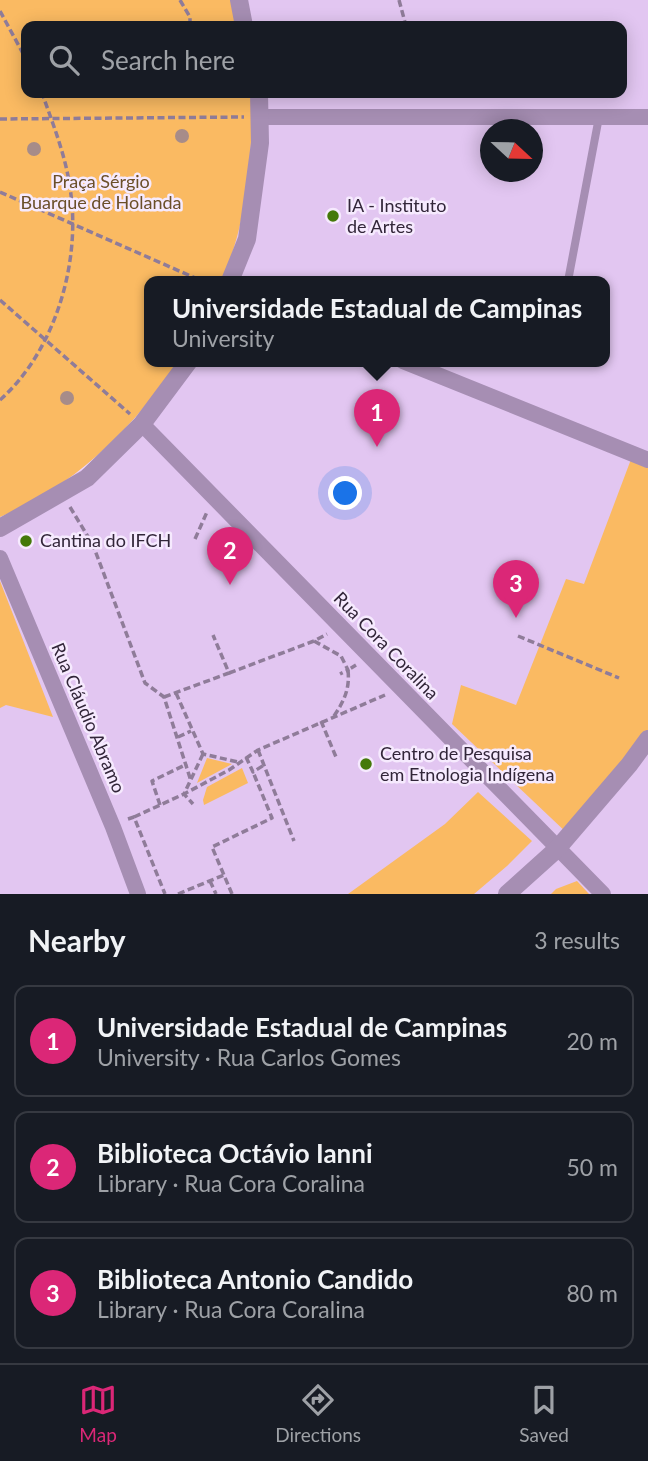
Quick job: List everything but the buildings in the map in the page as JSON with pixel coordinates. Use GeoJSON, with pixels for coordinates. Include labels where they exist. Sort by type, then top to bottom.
{"type":"FeatureCollection","features":[{"type":"Feature","properties":{"kind":"street"},"geometry":{"type":"LineString","coordinates":[[239,0],[243,21]]}},
{"type":"Feature","properties":{"kind":"street"},"geometry":{"type":"LineString","coordinates":[[232,276],[247,239],[260,143],[258,98]]}},
{"type":"Feature","properties":{"kind":"street"},"geometry":{"type":"LineString","coordinates":[[260,117],[648,117]]}},
{"type":"Feature","properties":{"kind":"street"},"geometry":{"type":"LineString","coordinates":[[0,528],[86,478],[142,424],[185,367]]}},
{"type":"Feature","properties":{"kind":"street"},"geometry":{"type":"LineString","coordinates":[[418,367],[648,460]]}},
{"type":"Feature","properties":{"kind":"street","name":"Rua Cora Coralina"},"geometry":{"type":"LineString","coordinates":[[142,424],[603,894]]}},
{"type":"Feature","properties":{"kind":"street","name":"Rua Cláudio Abramo"},"geometry":{"type":"LineString","coordinates":[[0,558],[113,827],[138,894]]}},
{"type":"Feature","properties":{"kind":"street"},"geometry":{"type":"LineString","coordinates":[[507,894],[557,849],[648,739]]}},
{"type":"Feature","properties":{"kind":"lane"},"geometry":{"type":"LineString","coordinates":[[569,276],[599,117]]}},
{"type":"Feature","properties":{"kind":"path"},"geometry":{"type":"LineString","coordinates":[[180,0],[190,21]]}},
{"type":"Feature","properties":{"kind":"path"},"geometry":{"type":"LineString","coordinates":[[399,0],[405,21]]}},
{"type":"Feature","properties":{"kind":"path"},"geometry":{"type":"LineString","coordinates":[[0,11],[21,50]]}},
{"type":"Feature","properties":{"kind":"path"},"geometry":{"type":"LineString","coordinates":[[0,400],[24,372],[46,339],[67,276],[73,224],[68,173],[61,144],[44,98]]}},
{"type":"Feature","properties":{"kind":"path"},"geometry":{"type":"LineString","coordinates":[[0,119],[260,117]]}},
{"type":"Feature","properties":{"kind":"path"},"geometry":{"type":"LineString","coordinates":[[0,192],[191,276]]}},
{"type":"Feature","properties":{"kind":"path"},"geometry":{"type":"LineString","coordinates":[[0,300],[142,424]]}},
{"type":"Feature","properties":{"kind":"path"},"geometry":{"type":"LineString","coordinates":[[62,493],[93,545],[145,683],[164,697],[191,781]]}},
{"type":"Feature","properties":{"kind":"path"},"geometry":{"type":"LineString","coordinates":[[195,539],[212,496]]}},
{"type":"Feature","properties":{"kind":"path"},"geometry":{"type":"LineString","coordinates":[[164,697],[314,641],[340,627]]}},
{"type":"Feature","properties":{"kind":"path"},"geometry":{"type":"LineString","coordinates":[[213,635],[229,673]]}},
{"type":"Feature","properties":{"kind":"path"},"geometry":{"type":"LineString","coordinates":[[518,636],[619,678]]}},
{"type":"Feature","properties":{"kind":"path"},"geometry":{"type":"LineString","coordinates":[[314,641],[341,656],[348,670],[349,684],[342,703],[333,716]]}},
{"type":"Feature","properties":{"kind":"path"},"geometry":{"type":"LineString","coordinates":[[340,674],[348,670]]}},
{"type":"Feature","properties":{"kind":"path"},"geometry":{"type":"LineString","coordinates":[[113,827],[184,794],[229,770],[258,750],[400,688]]}},
{"type":"Feature","properties":{"kind":"path"},"geometry":{"type":"LineString","coordinates":[[176,693],[203,754],[239,762]]}},
{"type":"Feature","properties":{"kind":"path"},"geometry":{"type":"LineString","coordinates":[[321,722],[336,757]]}},
{"type":"Feature","properties":{"kind":"path"},"geometry":{"type":"LineString","coordinates":[[178,737],[191,731]]}},
{"type":"Feature","properties":{"kind":"path"},"geometry":{"type":"LineString","coordinates":[[258,750],[294,841]]}},
{"type":"Feature","properties":{"kind":"path"},"geometry":{"type":"LineString","coordinates":[[184,794],[203,754]]}},
{"type":"Feature","properties":{"kind":"path"},"geometry":{"type":"LineString","coordinates":[[232,894],[212,847],[272,818],[246,757]]}},
{"type":"Feature","properties":{"kind":"path"},"geometry":{"type":"LineString","coordinates":[[160,805],[152,781],[187,764]]}},
{"type":"Feature","properties":{"kind":"path"},"geometry":{"type":"LineString","coordinates":[[253,772],[264,765]]}},
{"type":"Feature","properties":{"kind":"path"},"geometry":{"type":"LineString","coordinates":[[184,794],[192,804]]}},
{"type":"Feature","properties":{"kind":"path"},"geometry":{"type":"LineString","coordinates":[[134,817],[165,894]]}},
{"type":"Feature","properties":{"kind":"path"},"geometry":{"type":"LineString","coordinates":[[178,894],[224,876]]}},
{"type":"Feature","properties":{"kind":"path"},"geometry":{"type":"LineString","coordinates":[[210,881],[216,894]]}},
{"type":"Feature","properties":{"kind":"shaded area"},"geometry":{"type":"Polygon","coordinates":[[[231,0],[648,0],[648,894],[0,894],[0,517],[21,508],[86,467],[128,427],[173,367],[610,367],[610,276],[223,276],[231,260],[251,98],[627,98],[627,21],[237,21],[231,0]]]}},
{"type":"Feature","properties":{"kind":"green space","name":"Praça Sérgio Buarque de Holanda"},"geometry":{"type":"Polygon","coordinates":[[[0,0],[231,0],[237,21],[21,21],[21,98],[253,98],[249,167],[242,214],[223,276],[144,276],[144,367],[174,367],[122,432],[78,472],[27,504],[0,517],[0,0]]]}},
{"type":"Feature","properties":{"kind":"green space"},"geometry":{"type":"Polygon","coordinates":[[[633,454],[648,460],[648,733],[569,835],[452,724],[461,685],[516,705],[566,579],[584,584],[633,454]]]}},
{"type":"Feature","properties":{"kind":"green space"},"geometry":{"type":"Polygon","coordinates":[[[0,581],[53,717],[6,705],[0,708],[0,581]]]}},
{"type":"Feature","properties":{"kind":"green space"},"geometry":{"type":"Polygon","coordinates":[[[207,758],[232,764],[197,783],[207,758]]]}},
{"type":"Feature","properties":{"kind":"green space"},"geometry":{"type":"Polygon","coordinates":[[[242,768],[248,783],[204,805],[207,787],[242,768]]]}},
{"type":"Feature","properties":{"kind":"green space"},"geometry":{"type":"Polygon","coordinates":[[[478,792],[532,841],[474,894],[348,894],[445,824],[478,792]]]}},
{"type":"Feature","properties":{"kind":"green space"},"geometry":{"type":"Polygon","coordinates":[[[577,881],[589,894],[551,894],[556,889],[577,881]]]}},
{"type":"Feature","properties":{"kind":"place","name":"IA - Instituto de Artes"},"geometry":{"type":"Point","coordinates":[333,216]}},
{"type":"Feature","properties":{"kind":"place","name":"Universidade Estadual de Campinas"},"geometry":{"type":"Point","coordinates":[377,447]}},
{"type":"Feature","properties":{"kind":"place","name":"Cantina do IFCH"},"geometry":{"type":"Point","coordinates":[26,541]}},
{"type":"Feature","properties":{"kind":"place","name":"Biblioteca Octávio Ianni"},"geometry":{"type":"Point","coordinates":[230,585]}},
{"type":"Feature","properties":{"kind":"place","name":"Biblioteca Antonio Candido"},"geometry":{"type":"Point","coordinates":[516,618]}},
{"type":"Feature","properties":{"kind":"place","name":"Centro de Pesquisa em Etnologia Indígena"},"geometry":{"type":"Point","coordinates":[366,764]}}]}
